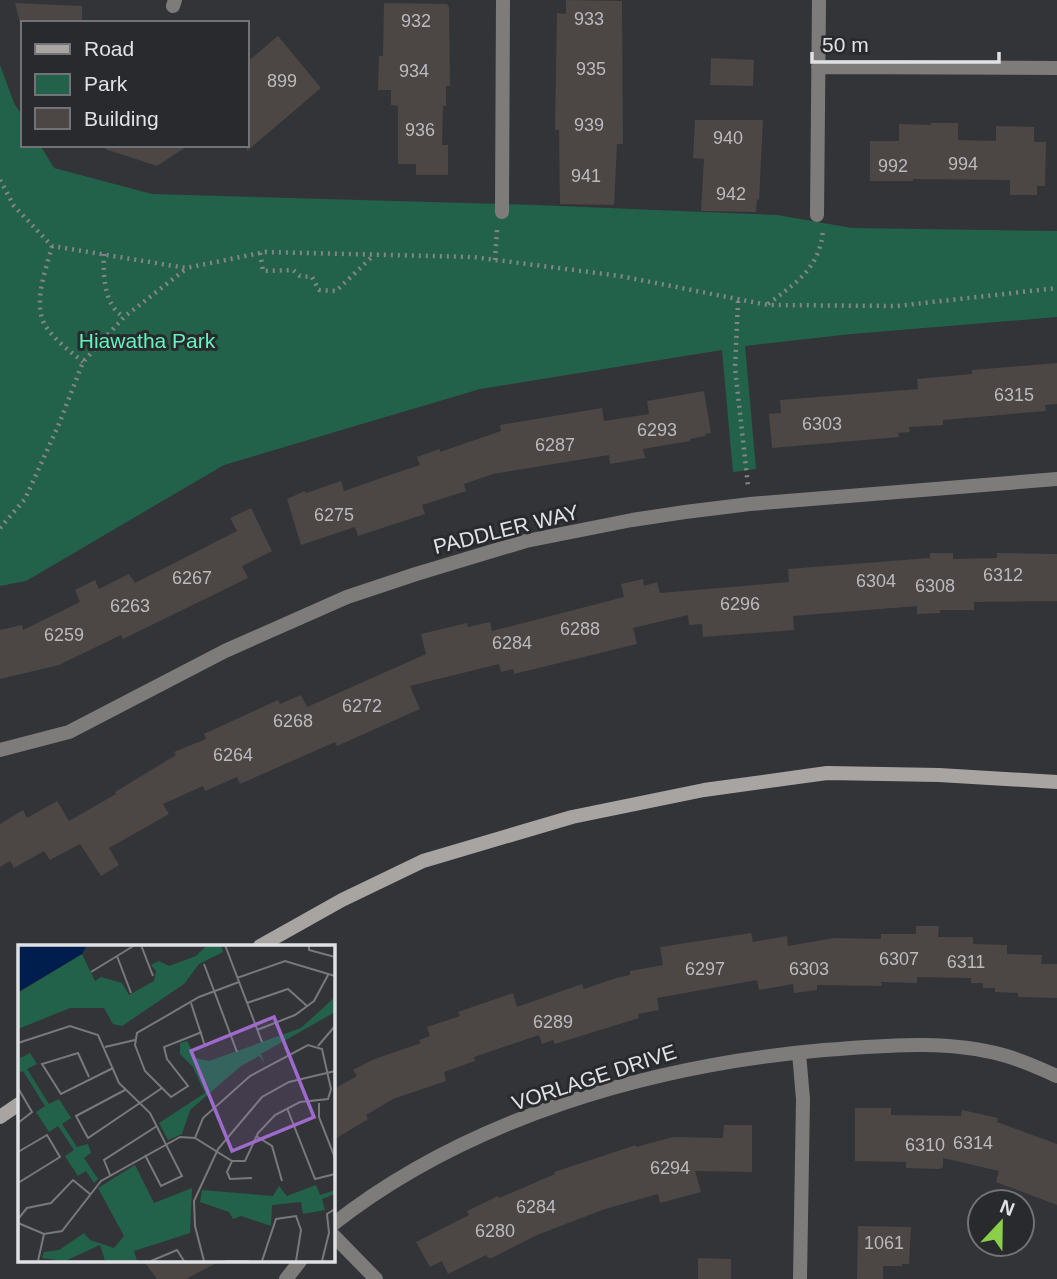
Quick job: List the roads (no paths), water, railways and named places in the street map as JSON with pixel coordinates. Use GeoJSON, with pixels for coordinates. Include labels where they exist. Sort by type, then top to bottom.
{"type":"FeatureCollection","features":[{"type":"Feature","properties":{"kind":"main road"},"geometry":{"type":"LineString","coordinates":[[263,945],[342,900],[423,861],[572,817],[704,790],[827,773],[939,775],[1057,782]]}},
{"type":"Feature","properties":{"kind":"main road"},"geometry":{"type":"LineString","coordinates":[[0,1117],[18,1105]]}},
{"type":"Feature","properties":{"kind":"street"},"geometry":{"type":"LineString","coordinates":[[502,212],[503,0]]}},
{"type":"Feature","properties":{"kind":"street"},"geometry":{"type":"LineString","coordinates":[[817,215],[819,0]]}},
{"type":"Feature","properties":{"kind":"street"},"geometry":{"type":"LineString","coordinates":[[818,67],[1057,68]]}},
{"type":"Feature","properties":{"kind":"street","name":"PADDLER WAY"},"geometry":{"type":"LineString","coordinates":[[0,750],[69,732],[236,645],[347,597],[526,541],[632,520],[750,504],[1057,479]]}},
{"type":"Feature","properties":{"kind":"street","name":"VORLAGE DRIVE"},"geometry":{"type":"LineString","coordinates":[[334,1223],[367,1198],[469,1142],[583,1097],[693,1067],[799,1052],[919,1045],[973,1048],[1020,1060],[1057,1076]]}},
{"type":"Feature","properties":{"kind":"street"},"geometry":{"type":"LineString","coordinates":[[799,1052],[803,1099],[800,1279]]}},
{"type":"Feature","properties":{"kind":"street"},"geometry":{"type":"LineString","coordinates":[[334,1236],[376,1279]]}},
{"type":"Feature","properties":{"kind":"street"},"geometry":{"type":"LineString","coordinates":[[286,1279],[299,1262]]}},
{"type":"Feature","properties":{"kind":"park label","name":"Hiawatha Park"},"geometry":{"type":"Point","coordinates":[147,340]}}]}
